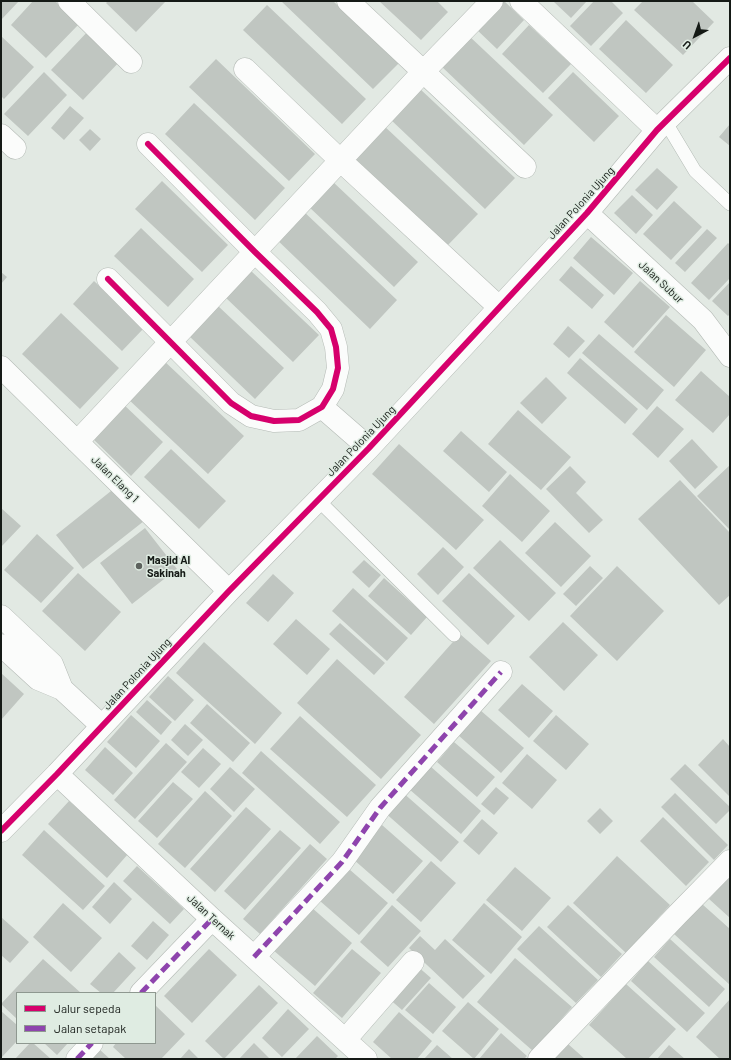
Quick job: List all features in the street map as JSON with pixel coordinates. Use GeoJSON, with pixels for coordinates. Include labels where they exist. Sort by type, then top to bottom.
{"type":"FeatureCollection","features":[{"type":"Feature","properties":{"kind":"street"},"geometry":{"type":"LineString","coordinates":[[69,1],[131,62]]}},
{"type":"Feature","properties":{"kind":"street"},"geometry":{"type":"LineString","coordinates":[[348,1],[525,167]]}},
{"type":"Feature","properties":{"kind":"street"},"geometry":{"type":"LineString","coordinates":[[77,442],[340,160],[492,1]]}},
{"type":"Feature","properties":{"kind":"street"},"geometry":{"type":"LineString","coordinates":[[521,1],[661,126]]}},
{"type":"Feature","properties":{"kind":"street","name":"Jalan Polonia Ujung"},"geometry":{"type":"LineString","coordinates":[[1,831],[57,774],[229,590],[369,448],[587,213],[661,126],[730,58]]}},
{"type":"Feature","properties":{"kind":"street"},"geometry":{"type":"LineString","coordinates":[[245,69],[340,160],[500,307]]}},
{"type":"Feature","properties":{"kind":"street"},"geometry":{"type":"LineString","coordinates":[[108,279],[231,403],[251,416],[274,421],[298,420],[322,406],[333,389],[338,368],[336,347],[331,329],[317,312],[148,144]]}},
{"type":"Feature","properties":{"kind":"street","name":"Jalan Subur"},"geometry":{"type":"LineString","coordinates":[[587,213],[703,320],[730,356]]}},
{"type":"Feature","properties":{"kind":"street","name":"Jalan Elang 1"},"geometry":{"type":"LineString","coordinates":[[1,367],[229,590]]}},
{"type":"Feature","properties":{"kind":"street"},"geometry":{"type":"LineString","coordinates":[[322,406],[369,448]]}},
{"type":"Feature","properties":{"kind":"street"},"geometry":{"type":"LineString","coordinates":[[1,616],[52,664],[62,689]]}},
{"type":"Feature","properties":{"kind":"street"},"geometry":{"type":"LineString","coordinates":[[1,645],[38,679],[62,689],[102,726]]}},
{"type":"Feature","properties":{"kind":"street"},"geometry":{"type":"LineString","coordinates":[[38,679],[52,664]]}},
{"type":"Feature","properties":{"kind":"street"},"geometry":{"type":"LineString","coordinates":[[254,956],[342,862],[380,808],[501,672]]}},
{"type":"Feature","properties":{"kind":"street","name":"Jalan Ternak"},"geometry":{"type":"LineString","coordinates":[[57,774],[212,919],[366,1059]]}},
{"type":"Feature","properties":{"kind":"street"},"geometry":{"type":"LineString","coordinates":[[539,1059],[730,861]]}},
{"type":"Feature","properties":{"kind":"street"},"geometry":{"type":"LineString","coordinates":[[142,992],[212,919]]}},
{"type":"Feature","properties":{"kind":"street"},"geometry":{"type":"LineString","coordinates":[[345,1040],[413,962]]}},
{"type":"Feature","properties":{"kind":"street"},"geometry":{"type":"LineString","coordinates":[[77,1059],[91,1044]]}},
{"type":"Feature","properties":{"kind":"lane"},"geometry":{"type":"LineString","coordinates":[[661,126],[695,171],[730,204]]}},
{"type":"Feature","properties":{"kind":"lane"},"geometry":{"type":"LineString","coordinates":[[318,500],[454,635]]}},
{"type":"Feature","properties":{"kind":"building"},"geometry":{"type":"Polygon","coordinates":[[[1,1],[19,1],[1,20],[1,1]]]}},
{"type":"Feature","properties":{"kind":"building"},"geometry":{"type":"Polygon","coordinates":[[[33,1],[55,1],[79,24],[46,58],[11,25],[33,1]]]}},
{"type":"Feature","properties":{"kind":"building"},"geometry":{"type":"Polygon","coordinates":[[[108,1],[166,1],[136,32],[106,3],[108,1]]]}},
{"type":"Feature","properties":{"kind":"building"},"geometry":{"type":"Polygon","coordinates":[[[281,1],[333,1],[399,63],[373,89],[281,1]]]}},
{"type":"Feature","properties":{"kind":"building"},"geometry":{"type":"Polygon","coordinates":[[[379,1],[437,1],[448,12],[421,40],[379,1]]]}},
{"type":"Feature","properties":{"kind":"building"},"geometry":{"type":"Polygon","coordinates":[[[501,1],[504,1],[524,20],[497,49],[475,28],[501,1]]]}},
{"type":"Feature","properties":{"kind":"building"},"geometry":{"type":"Polygon","coordinates":[[[587,1],[571,18],[554,2],[587,1]]]}},
{"type":"Feature","properties":{"kind":"building"},"geometry":{"type":"Polygon","coordinates":[[[594,1],[611,1],[623,13],[591,46],[570,26],[594,1]]]}},
{"type":"Feature","properties":{"kind":"building"},"geometry":{"type":"Polygon","coordinates":[[[643,1],[692,1],[714,22],[683,55],[634,10],[643,1]]]}},
{"type":"Feature","properties":{"kind":"building"},"geometry":{"type":"Polygon","coordinates":[[[267,5],[366,99],[342,124],[243,30],[267,5]]]}},
{"type":"Feature","properties":{"kind":"building"},"geometry":{"type":"Polygon","coordinates":[[[626,20],[673,65],[646,93],[599,49],[626,20]]]}},
{"type":"Feature","properties":{"kind":"building"},"geometry":{"type":"Polygon","coordinates":[[[529,25],[571,64],[543,93],[502,54],[529,25]]]}},
{"type":"Feature","properties":{"kind":"building"},"geometry":{"type":"Polygon","coordinates":[[[91,28],[122,59],[83,100],[51,70],[91,28]]]}},
{"type":"Feature","properties":{"kind":"building"},"geometry":{"type":"Polygon","coordinates":[[[468,35],[553,115],[524,145],[440,65],[468,35]]]}},
{"type":"Feature","properties":{"kind":"building"},"geometry":{"type":"Polygon","coordinates":[[[1,36],[34,67],[4,99],[1,96],[1,36]]]}},
{"type":"Feature","properties":{"kind":"building"},"geometry":{"type":"Polygon","coordinates":[[[216,59],[315,154],[289,181],[189,87],[216,59]]]}},
{"type":"Feature","properties":{"kind":"building"},"geometry":{"type":"Polygon","coordinates":[[[44,72],[67,95],[28,136],[4,114],[44,72]]]}},
{"type":"Feature","properties":{"kind":"building"},"geometry":{"type":"Polygon","coordinates":[[[573,72],[619,116],[594,142],[548,98],[573,72]]]}},
{"type":"Feature","properties":{"kind":"building"},"geometry":{"type":"Polygon","coordinates":[[[419,88],[515,178],[485,209],[390,119],[419,88]]]}},
{"type":"Feature","properties":{"kind":"building"},"geometry":{"type":"Polygon","coordinates":[[[194,103],[285,188],[255,220],[165,134],[194,103]]]}},
{"type":"Feature","properties":{"kind":"building"},"geometry":{"type":"Polygon","coordinates":[[[70,106],[84,118],[64,140],[51,128],[70,106]]]}},
{"type":"Feature","properties":{"kind":"building"},"geometry":{"type":"Polygon","coordinates":[[[382,124],[478,214],[447,246],[352,156],[382,124]]]}},
{"type":"Feature","properties":{"kind":"building"},"geometry":{"type":"Polygon","coordinates":[[[730,124],[730,146],[719,137],[730,124]]]}},
{"type":"Feature","properties":{"kind":"building"},"geometry":{"type":"Polygon","coordinates":[[[90,129],[101,139],[90,151],[79,140],[90,129]]]}},
{"type":"Feature","properties":{"kind":"building"},"geometry":{"type":"Polygon","coordinates":[[[657,168],[678,187],[657,210],[635,190],[657,168]]]}},
{"type":"Feature","properties":{"kind":"building"},"geometry":{"type":"Polygon","coordinates":[[[162,181],[228,245],[202,272],[135,209],[162,181]]]}},
{"type":"Feature","properties":{"kind":"building"},"geometry":{"type":"Polygon","coordinates":[[[332,181],[418,262],[394,287],[308,206],[332,181]]]}},
{"type":"Feature","properties":{"kind":"building"},"geometry":{"type":"Polygon","coordinates":[[[632,195],[653,215],[636,234],[614,213],[632,195]]]}},
{"type":"Feature","properties":{"kind":"building"},"geometry":{"type":"Polygon","coordinates":[[[674,201],[702,227],[671,260],[643,234],[674,201]]]}},
{"type":"Feature","properties":{"kind":"building"},"geometry":{"type":"Polygon","coordinates":[[[300,208],[397,300],[370,329],[273,236],[300,208]]]}},
{"type":"Feature","properties":{"kind":"building"},"geometry":{"type":"Polygon","coordinates":[[[141,228],[194,279],[168,307],[114,256],[141,228]]]}},
{"type":"Feature","properties":{"kind":"building"},"geometry":{"type":"Polygon","coordinates":[[[707,229],[717,238],[685,272],[675,263],[707,229]]]}},
{"type":"Feature","properties":{"kind":"building"},"geometry":{"type":"Polygon","coordinates":[[[591,237],[633,273],[614,295],[573,258],[591,237]]]}},
{"type":"Feature","properties":{"kind":"building"},"geometry":{"type":"Polygon","coordinates":[[[728,243],[730,245],[730,278],[709,300],[691,283],[728,243]]]}},
{"type":"Feature","properties":{"kind":"building"},"geometry":{"type":"Polygon","coordinates":[[[571,266],[604,295],[592,309],[559,280],[571,266]]]}},
{"type":"Feature","properties":{"kind":"building"},"geometry":{"type":"Polygon","coordinates":[[[250,270],[319,335],[293,362],[225,297],[250,270]]]}},
{"type":"Feature","properties":{"kind":"building"},"geometry":{"type":"Polygon","coordinates":[[[1,272],[7,277],[1,284],[1,272]]]}},
{"type":"Feature","properties":{"kind":"building"},"geometry":{"type":"Polygon","coordinates":[[[94,281],[144,328],[122,351],[73,304],[94,281]]]}},
{"type":"Feature","properties":{"kind":"building"},"geometry":{"type":"Polygon","coordinates":[[[640,281],[670,307],[633,348],[604,322],[640,281]]]}},
{"type":"Feature","properties":{"kind":"building"},"geometry":{"type":"Polygon","coordinates":[[[730,282],[730,314],[728,316],[712,301],[730,282]]]}},
{"type":"Feature","properties":{"kind":"building"},"geometry":{"type":"Polygon","coordinates":[[[217,305],[284,368],[255,399],[188,335],[217,305]]]}},
{"type":"Feature","properties":{"kind":"building"},"geometry":{"type":"Polygon","coordinates":[[[61,313],[119,368],[80,409],[22,354],[61,313]]]}},
{"type":"Feature","properties":{"kind":"building"},"geometry":{"type":"Polygon","coordinates":[[[666,315],[706,350],[674,387],[634,352],[666,315]]]}},
{"type":"Feature","properties":{"kind":"building"},"geometry":{"type":"Polygon","coordinates":[[[568,326],[585,341],[569,358],[553,344],[568,326]]]}},
{"type":"Feature","properties":{"kind":"building"},"geometry":{"type":"Polygon","coordinates":[[[599,334],[664,390],[647,410],[582,353],[599,334]]]}},
{"type":"Feature","properties":{"kind":"building"},"geometry":{"type":"Polygon","coordinates":[[[580,358],[638,409],[625,424],[567,373],[580,358]]]}},
{"type":"Feature","properties":{"kind":"building"},"geometry":{"type":"Polygon","coordinates":[[[163,360],[244,436],[208,474],[127,398],[163,360]]]}},
{"type":"Feature","properties":{"kind":"building"},"geometry":{"type":"Polygon","coordinates":[[[701,371],[730,397],[730,414],[713,433],[675,400],[701,371]]]}},
{"type":"Feature","properties":{"kind":"building"},"geometry":{"type":"Polygon","coordinates":[[[546,377],[567,398],[542,424],[520,403],[546,377]]]}},
{"type":"Feature","properties":{"kind":"building"},"geometry":{"type":"Polygon","coordinates":[[[121,402],[163,442],[131,476],[89,435],[121,402]]]}},
{"type":"Feature","properties":{"kind":"building"},"geometry":{"type":"Polygon","coordinates":[[[657,406],[684,429],[658,458],[632,434],[657,406]]]}},
{"type":"Feature","properties":{"kind":"building"},"geometry":{"type":"Polygon","coordinates":[[[518,410],[571,457],[541,490],[488,444],[518,410]]]}},
{"type":"Feature","properties":{"kind":"building"},"geometry":{"type":"Polygon","coordinates":[[[461,431],[507,472],[489,492],[443,451],[461,431]]]}},
{"type":"Feature","properties":{"kind":"building"},"geometry":{"type":"Polygon","coordinates":[[[692,439],[718,467],[695,489],[669,461],[692,439]]]}},
{"type":"Feature","properties":{"kind":"building"},"geometry":{"type":"Polygon","coordinates":[[[399,444],[484,520],[456,550],[372,474],[399,444]]]}},
{"type":"Feature","properties":{"kind":"building"},"geometry":{"type":"Polygon","coordinates":[[[171,449],[226,501],[199,529],[144,477],[171,449]]]}},
{"type":"Feature","properties":{"kind":"building"},"geometry":{"type":"Polygon","coordinates":[[[730,465],[730,530],[697,496],[730,465]]]}},
{"type":"Feature","properties":{"kind":"building"},"geometry":{"type":"Polygon","coordinates":[[[570,466],[586,482],[576,493],[603,520],[589,533],[546,489],[570,466]]]}},
{"type":"Feature","properties":{"kind":"building"},"geometry":{"type":"Polygon","coordinates":[[[510,474],[550,511],[522,542],[482,506],[510,474]]]}},
{"type":"Feature","properties":{"kind":"building"},"geometry":{"type":"Polygon","coordinates":[[[680,480],[730,533],[730,595],[719,605],[638,519],[680,480]]]}},
{"type":"Feature","properties":{"kind":"building"},"geometry":{"type":"Polygon","coordinates":[[[116,487],[144,521],[83,569],[56,535],[116,487]]]}},
{"type":"Feature","properties":{"kind":"building"},"geometry":{"type":"Polygon","coordinates":[[[1,508],[21,526],[1,547],[1,508]]]}},
{"type":"Feature","properties":{"kind":"building"},"geometry":{"type":"Polygon","coordinates":[[[555,522],[591,556],[561,587],[525,553],[555,522]]]}},
{"type":"Feature","properties":{"kind":"building","name":"Masjid Al Sakinah"},"geometry":{"type":"Polygon","coordinates":[[[145,528],[177,569],[132,604],[100,563],[145,528]]]}},
{"type":"Feature","properties":{"kind":"building"},"geometry":{"type":"Polygon","coordinates":[[[37,534],[74,568],[41,603],[4,570],[37,534]]]}},
{"type":"Feature","properties":{"kind":"building"},"geometry":{"type":"Polygon","coordinates":[[[500,540],[556,593],[529,621],[473,568],[500,540]]]}},
{"type":"Feature","properties":{"kind":"building"},"geometry":{"type":"Polygon","coordinates":[[[443,547],[464,567],[438,595],[417,574],[443,547]]]}},
{"type":"Feature","properties":{"kind":"building"},"geometry":{"type":"Polygon","coordinates":[[[364,560],[381,575],[369,588],[352,572],[364,560]]]}},
{"type":"Feature","properties":{"kind":"building"},"geometry":{"type":"Polygon","coordinates":[[[590,566],[603,578],[576,606],[563,594],[590,566]]]}},
{"type":"Feature","properties":{"kind":"building"},"geometry":{"type":"Polygon","coordinates":[[[617,566],[664,611],[617,661],[570,616],[617,566]]]}},
{"type":"Feature","properties":{"kind":"building"},"geometry":{"type":"Polygon","coordinates":[[[78,573],[121,612],[85,651],[42,611],[78,573]]]}},
{"type":"Feature","properties":{"kind":"building"},"geometry":{"type":"Polygon","coordinates":[[[469,573],[515,616],[488,645],[442,601],[469,573]]]}},
{"type":"Feature","properties":{"kind":"building"},"geometry":{"type":"Polygon","coordinates":[[[273,574],[294,593],[268,622],[246,603],[273,574]]]}},
{"type":"Feature","properties":{"kind":"building"},"geometry":{"type":"Polygon","coordinates":[[[384,578],[427,617],[411,635],[368,596],[384,578]]]}},
{"type":"Feature","properties":{"kind":"building"},"geometry":{"type":"Polygon","coordinates":[[[353,588],[408,638],[387,661],[332,611],[353,588]]]}},
{"type":"Feature","properties":{"kind":"building"},"geometry":{"type":"Polygon","coordinates":[[[296,619],[330,649],[307,675],[273,644],[296,619]]]}},
{"type":"Feature","properties":{"kind":"building"},"geometry":{"type":"Polygon","coordinates":[[[563,622],[598,655],[564,691],[529,657],[563,622]]]}},
{"type":"Feature","properties":{"kind":"building"},"geometry":{"type":"Polygon","coordinates":[[[340,623],[385,663],[374,675],[329,634],[340,623]]]}},
{"type":"Feature","properties":{"kind":"building"},"geometry":{"type":"Polygon","coordinates":[[[460,634],[491,661],[434,724],[404,697],[460,634]]]}},
{"type":"Feature","properties":{"kind":"building"},"geometry":{"type":"Polygon","coordinates":[[[204,642],[282,713],[255,744],[176,673],[204,642]]]}},
{"type":"Feature","properties":{"kind":"building"},"geometry":{"type":"Polygon","coordinates":[[[337,659],[421,735],[381,779],[297,703],[337,659]]]}},
{"type":"Feature","properties":{"kind":"building"},"geometry":{"type":"Polygon","coordinates":[[[1,673],[24,694],[1,720],[1,673]]]}},
{"type":"Feature","properties":{"kind":"building"},"geometry":{"type":"Polygon","coordinates":[[[168,676],[194,700],[175,721],[149,697],[168,676]]]}},
{"type":"Feature","properties":{"kind":"building"},"geometry":{"type":"Polygon","coordinates":[[[522,684],[553,711],[529,738],[498,710],[522,684]]]}},
{"type":"Feature","properties":{"kind":"building"},"geometry":{"type":"Polygon","coordinates":[[[147,700],[172,722],[161,735],[136,712],[147,700]]]}},
{"type":"Feature","properties":{"kind":"building"},"geometry":{"type":"Polygon","coordinates":[[[207,704],[250,743],[233,762],[190,723],[207,704]]]}},
{"type":"Feature","properties":{"kind":"building"},"geometry":{"type":"Polygon","coordinates":[[[480,710],[524,748],[501,773],[458,735],[480,710]]]}},
{"type":"Feature","properties":{"kind":"building"},"geometry":{"type":"Polygon","coordinates":[[[131,715],[160,741],[136,768],[107,742],[131,715]]]}},
{"type":"Feature","properties":{"kind":"building"},"geometry":{"type":"Polygon","coordinates":[[[556,715],[589,744],[566,770],[533,741],[556,715]]]}},
{"type":"Feature","properties":{"kind":"building"},"geometry":{"type":"Polygon","coordinates":[[[300,716],[376,785],[347,817],[270,749],[300,716]]]}},
{"type":"Feature","properties":{"kind":"building"},"geometry":{"type":"Polygon","coordinates":[[[185,724],[203,740],[188,756],[171,740],[185,724]]]}},
{"type":"Feature","properties":{"kind":"building"},"geometry":{"type":"Polygon","coordinates":[[[723,739],[730,747],[730,797],[698,765],[723,739]]]}},
{"type":"Feature","properties":{"kind":"building"},"geometry":{"type":"Polygon","coordinates":[[[454,742],[495,777],[477,797],[437,762],[454,742]]]}},
{"type":"Feature","properties":{"kind":"building"},"geometry":{"type":"Polygon","coordinates":[[[166,743],[187,762],[135,819],[114,800],[166,743]]]}},
{"type":"Feature","properties":{"kind":"building"},"geometry":{"type":"Polygon","coordinates":[[[105,747],[133,773],[113,795],[85,770],[105,747]]]}},
{"type":"Feature","properties":{"kind":"building"},"geometry":{"type":"Polygon","coordinates":[[[203,748],[221,764],[199,788],[181,772],[203,748]]]}},
{"type":"Feature","properties":{"kind":"building"},"geometry":{"type":"Polygon","coordinates":[[[261,751],[340,822],[320,844],[242,773],[261,751]]]}},
{"type":"Feature","properties":{"kind":"building"},"geometry":{"type":"Polygon","coordinates":[[[527,754],[557,780],[532,809],[502,783],[527,754]]]}},
{"type":"Feature","properties":{"kind":"building"},"geometry":{"type":"Polygon","coordinates":[[[685,764],[730,807],[730,810],[716,824],[670,779],[685,764]]]}},
{"type":"Feature","properties":{"kind":"building"},"geometry":{"type":"Polygon","coordinates":[[[430,766],[481,811],[461,834],[409,789],[430,766]]]}},
{"type":"Feature","properties":{"kind":"building"},"geometry":{"type":"Polygon","coordinates":[[[230,767],[255,789],[234,812],[210,789],[230,767]]]}},
{"type":"Feature","properties":{"kind":"building"},"geometry":{"type":"Polygon","coordinates":[[[173,782],[193,799],[157,838],[138,821],[173,782]]]}},
{"type":"Feature","properties":{"kind":"building"},"geometry":{"type":"Polygon","coordinates":[[[496,787],[509,798],[494,815],[481,804],[496,787]]]}},
{"type":"Feature","properties":{"kind":"building"},"geometry":{"type":"Polygon","coordinates":[[[205,791],[232,816],[185,868],[158,844],[205,791]]]}},
{"type":"Feature","properties":{"kind":"building"},"geometry":{"type":"Polygon","coordinates":[[[401,791],[459,842],[441,862],[383,811],[401,791]]]}},
{"type":"Feature","properties":{"kind":"building"},"geometry":{"type":"Polygon","coordinates":[[[675,793],[728,845],[714,860],[661,807],[675,793]]]}},
{"type":"Feature","properties":{"kind":"building"},"geometry":{"type":"Polygon","coordinates":[[[69,801],[128,854],[107,878],[48,824],[69,801]]]}},
{"type":"Feature","properties":{"kind":"building"},"geometry":{"type":"Polygon","coordinates":[[[246,807],[271,829],[215,892],[190,869],[246,807]]]}},
{"type":"Feature","properties":{"kind":"building"},"geometry":{"type":"Polygon","coordinates":[[[600,808],[613,821],[600,834],[587,821],[600,808]]]}},
{"type":"Feature","properties":{"kind":"building"},"geometry":{"type":"Polygon","coordinates":[[[663,817],[709,862],[686,886],[640,841],[663,817]]]}},
{"type":"Feature","properties":{"kind":"building"},"geometry":{"type":"Polygon","coordinates":[[[482,819],[498,833],[479,855],[463,841],[482,819]]]}},
{"type":"Feature","properties":{"kind":"building"},"geometry":{"type":"Polygon","coordinates":[[[382,825],[423,861],[393,894],[353,859],[382,825]]]}},
{"type":"Feature","properties":{"kind":"building"},"geometry":{"type":"Polygon","coordinates":[[[44,830],[105,886],[83,910],[22,855],[44,830]]]}},
{"type":"Feature","properties":{"kind":"building"},"geometry":{"type":"Polygon","coordinates":[[[280,830],[301,848],[245,910],[224,891],[280,830]]]}},
{"type":"Feature","properties":{"kind":"building"},"geometry":{"type":"Polygon","coordinates":[[[310,844],[327,859],[260,934],[243,919],[310,844]]]}},
{"type":"Feature","properties":{"kind":"building"},"geometry":{"type":"Polygon","coordinates":[[[617,856],[670,905],[626,953],[573,903],[617,856]]]}},
{"type":"Feature","properties":{"kind":"building"},"geometry":{"type":"Polygon","coordinates":[[[431,861],[456,883],[421,922],[396,900],[431,861]]]}},
{"type":"Feature","properties":{"kind":"building"},"geometry":{"type":"Polygon","coordinates":[[[137,866],[184,909],[170,924],[123,881],[137,866]]]}},
{"type":"Feature","properties":{"kind":"building"},"geometry":{"type":"Polygon","coordinates":[[[515,867],[551,898],[522,931],[486,900],[515,867]]]}},
{"type":"Feature","properties":{"kind":"building"},"geometry":{"type":"Polygon","coordinates":[[[349,869],[388,903],[359,935],[320,901],[349,869]]]}},
{"type":"Feature","properties":{"kind":"building"},"geometry":{"type":"Polygon","coordinates":[[[728,878],[730,880],[730,918],[709,899],[728,878]]]}},
{"type":"Feature","properties":{"kind":"building"},"geometry":{"type":"Polygon","coordinates":[[[114,882],[132,899],[110,924],[92,907],[114,882]]]}},
{"type":"Feature","properties":{"kind":"building"},"geometry":{"type":"Polygon","coordinates":[[[63,903],[102,938],[71,972],[33,937],[63,903]]]}},
{"type":"Feature","properties":{"kind":"building"},"geometry":{"type":"Polygon","coordinates":[[[484,903],[522,937],[491,974],[452,940],[484,903]]]}},
{"type":"Feature","properties":{"kind":"building"},"geometry":{"type":"Polygon","coordinates":[[[702,904],[730,929],[730,985],[674,934],[702,904]]]}},
{"type":"Feature","properties":{"kind":"building"},"geometry":{"type":"Polygon","coordinates":[[[392,905],[421,931],[388,967],[360,942],[392,905]]]}},
{"type":"Feature","properties":{"kind":"building"},"geometry":{"type":"Polygon","coordinates":[[[568,905],[622,954],[601,977],[547,927],[568,905]]]}},
{"type":"Feature","properties":{"kind":"building"},"geometry":{"type":"Polygon","coordinates":[[[311,907],[352,943],[315,986],[273,950],[311,907]]]}},
{"type":"Feature","properties":{"kind":"building"},"geometry":{"type":"Polygon","coordinates":[[[1,917],[29,942],[10,963],[1,955],[1,917]]]}},
{"type":"Feature","properties":{"kind":"building"},"geometry":{"type":"Polygon","coordinates":[[[153,921],[169,935],[147,960],[131,946],[153,921]]]}},
{"type":"Feature","properties":{"kind":"building"},"geometry":{"type":"Polygon","coordinates":[[[539,926],[598,980],[576,1003],[517,949],[539,926]]]}},
{"type":"Feature","properties":{"kind":"building"},"geometry":{"type":"Polygon","coordinates":[[[420,936],[435,950],[445,939],[485,976],[463,999],[409,948],[420,936]]]}},
{"type":"Feature","properties":{"kind":"building"},"geometry":{"type":"Polygon","coordinates":[[[670,939],[725,989],[709,1007],[654,957],[670,939]]]}},
{"type":"Feature","properties":{"kind":"building"},"geometry":{"type":"Polygon","coordinates":[[[209,949],[237,975],[192,1023],[164,996],[209,949]]]}},
{"type":"Feature","properties":{"kind":"building"},"geometry":{"type":"Polygon","coordinates":[[[352,949],[381,973],[342,1018],[313,993],[352,949]]]}},
{"type":"Feature","properties":{"kind":"building"},"geometry":{"type":"Polygon","coordinates":[[[119,952],[136,968],[114,992],[100,992],[90,984],[119,952]]]}},
{"type":"Feature","properties":{"kind":"building"},"geometry":{"type":"Polygon","coordinates":[[[515,958],[572,1007],[533,1051],[477,1002],[515,958]]]}},
{"type":"Feature","properties":{"kind":"building"},"geometry":{"type":"Polygon","coordinates":[[[43,959],[80,992],[16,992],[16,1018],[1,1004],[43,959]]]}},
{"type":"Feature","properties":{"kind":"building"},"geometry":{"type":"Polygon","coordinates":[[[648,961],[705,1013],[687,1032],[631,981],[648,961]]]}},
{"type":"Feature","properties":{"kind":"building"},"geometry":{"type":"Polygon","coordinates":[[[416,965],[431,978],[402,1010],[387,997],[416,965]]]}},
{"type":"Feature","properties":{"kind":"building"},"geometry":{"type":"Polygon","coordinates":[[[429,983],[456,1007],[433,1034],[405,1010],[429,983]]]}},
{"type":"Feature","properties":{"kind":"building"},"geometry":{"type":"Polygon","coordinates":[[[626,984],[676,1029],[648,1059],[627,1059],[589,1025],[626,984]]]}},
{"type":"Feature","properties":{"kind":"building"},"geometry":{"type":"Polygon","coordinates":[[[259,985],[278,1003],[224,1059],[205,1041],[259,985]]]}},
{"type":"Feature","properties":{"kind":"building"},"geometry":{"type":"Polygon","coordinates":[[[730,999],[730,1059],[720,1059],[696,1037],[730,999]]]}},
{"type":"Feature","properties":{"kind":"building"},"geometry":{"type":"Polygon","coordinates":[[[468,1002],[499,1029],[474,1059],[442,1031],[468,1002]]]}},
{"type":"Feature","properties":{"kind":"building"},"geometry":{"type":"Polygon","coordinates":[[[156,1006],[185,1034],[161,1059],[126,1059],[113,1047],[115,1044],[156,1044],[156,1006]]]}},
{"type":"Feature","properties":{"kind":"building"},"geometry":{"type":"Polygon","coordinates":[[[288,1009],[309,1029],[282,1057],[262,1038],[288,1009]]]}},
{"type":"Feature","properties":{"kind":"building"},"geometry":{"type":"Polygon","coordinates":[[[1,1011],[16,1024],[16,1042],[1,1058],[1,1011]]]}},
{"type":"Feature","properties":{"kind":"building"},"geometry":{"type":"Polygon","coordinates":[[[399,1012],[432,1041],[417,1059],[392,1059],[373,1042],[399,1012]]]}},
{"type":"Feature","properties":{"kind":"building"},"geometry":{"type":"Polygon","coordinates":[[[501,1033],[527,1056],[524,1059],[479,1059],[501,1033]]]}},
{"type":"Feature","properties":{"kind":"building"},"geometry":{"type":"Polygon","coordinates":[[[317,1036],[338,1056],[335,1059],[295,1059],[317,1036]]]}},
{"type":"Feature","properties":{"kind":"building"},"geometry":{"type":"Polygon","coordinates":[[[254,1043],[270,1059],[239,1059],[254,1043]]]}},
{"type":"Feature","properties":{"kind":"building"},"geometry":{"type":"Polygon","coordinates":[[[29,1044],[34,1044],[51,1059],[15,1059],[29,1044]]]}},
{"type":"Feature","properties":{"kind":"building"},"geometry":{"type":"Polygon","coordinates":[[[45,1044],[67,1044],[57,1055],[45,1044]]]}},
{"type":"Feature","properties":{"kind":"building"},"geometry":{"type":"Polygon","coordinates":[[[568,1044],[585,1059],[554,1059],[568,1044]]]}},
{"type":"Feature","properties":{"kind":"building"},"geometry":{"type":"Polygon","coordinates":[[[437,1045],[453,1059],[424,1059],[437,1045]]]}},
{"type":"Feature","properties":{"kind":"building"},"geometry":{"type":"Polygon","coordinates":[[[669,1045],[685,1059],[657,1059],[669,1045]]]}},
{"type":"Feature","properties":{"kind":"building"},"geometry":{"type":"Polygon","coordinates":[[[99,1049],[110,1059],[90,1059],[99,1049]]]}},
{"type":"Feature","properties":{"kind":"building"},"geometry":{"type":"Polygon","coordinates":[[[189,1049],[199,1059],[180,1059],[189,1049]]]}},
{"type":"Feature","properties":{"kind":"marked path"},"geometry":{"type":"LineString","coordinates":[[254,957],[342,862],[380,808],[501,672]]}},
{"type":"Feature","properties":{"kind":"marked path"},"geometry":{"type":"LineString","coordinates":[[142,992],[212,919]]}},
{"type":"Feature","properties":{"kind":"marked path"},"geometry":{"type":"LineString","coordinates":[[77,1059],[91,1044]]}},
{"type":"Feature","properties":{"kind":"cycle path"},"geometry":{"type":"LineString","coordinates":[[1,831],[57,774],[229,591],[369,448],[587,213],[657,130],[730,58]]}},
{"type":"Feature","properties":{"kind":"cycle path"},"geometry":{"type":"LineString","coordinates":[[108,279],[231,403],[251,416],[274,421],[299,420],[322,407],[333,389],[338,368],[336,347],[331,329],[317,312],[148,144]]}},
{"type":"Feature","properties":{"kind":"place","name":"Masjid Al Sakinah"},"geometry":{"type":"Point","coordinates":[139,566]}}]}
